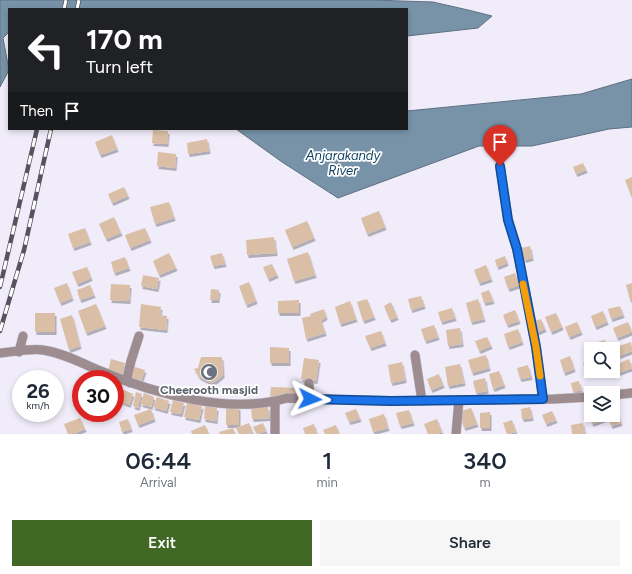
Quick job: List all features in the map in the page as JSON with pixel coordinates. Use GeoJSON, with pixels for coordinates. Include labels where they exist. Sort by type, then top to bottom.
{"type":"FeatureCollection","features":[{"type":"Feature","properties":{"kind":"street"},"geometry":{"type":"LineString","coordinates":[[500,166],[508,220],[517,249],[536,347],[543,399]]}},
{"type":"Feature","properties":{"kind":"street"},"geometry":{"type":"LineString","coordinates":[[19,352],[23,336]]}},
{"type":"Feature","properties":{"kind":"street"},"geometry":{"type":"LineString","coordinates":[[130,383],[127,378],[130,361],[139,336]]}},
{"type":"Feature","properties":{"kind":"street"},"geometry":{"type":"LineString","coordinates":[[0,353],[40,350],[56,353],[141,387],[194,399],[240,405],[275,402],[287,398],[351,401],[422,401],[459,400],[481,397],[543,399],[584,397]]}},
{"type":"Feature","properties":{"kind":"street"},"geometry":{"type":"LineString","coordinates":[[415,355],[422,401]]}},
{"type":"Feature","properties":{"kind":"street"},"geometry":{"type":"LineString","coordinates":[[309,383],[310,399]]}},
{"type":"Feature","properties":{"kind":"street"},"geometry":{"type":"LineString","coordinates":[[620,394],[632,393]]}},
{"type":"Feature","properties":{"kind":"street"},"geometry":{"type":"LineString","coordinates":[[456,434],[459,400]]}},
{"type":"Feature","properties":{"kind":"street"},"geometry":{"type":"LineString","coordinates":[[275,402],[275,434]]}},
{"type":"Feature","properties":{"kind":"water"},"geometry":{"type":"Polygon","coordinates":[[[0,0],[371,0],[433,2],[492,16],[478,28],[408,36],[408,8],[8,8],[8,33],[3,38],[8,72],[0,87],[0,0]]]}},
{"type":"Feature","properties":{"kind":"water","name":"Anjarakandy River"},"geometry":{"type":"Polygon","coordinates":[[[632,79],[632,127],[609,129],[532,146],[479,146],[338,198],[282,162],[237,130],[408,130],[408,111],[581,94],[632,79]]]}},
{"type":"Feature","properties":{"kind":"building"},"geometry":{"type":"Polygon","coordinates":[[[153,130],[168,131],[167,144],[152,143],[153,130]]]}},
{"type":"Feature","properties":{"kind":"building"},"geometry":{"type":"Polygon","coordinates":[[[112,135],[117,149],[100,155],[95,142],[112,135]]]}},
{"type":"Feature","properties":{"kind":"building"},"geometry":{"type":"Polygon","coordinates":[[[207,139],[209,151],[188,154],[187,143],[207,139]]]}},
{"type":"Feature","properties":{"kind":"building"},"geometry":{"type":"Polygon","coordinates":[[[158,152],[176,154],[175,168],[157,166],[158,152]]]}},
{"type":"Feature","properties":{"kind":"building"},"geometry":{"type":"Polygon","coordinates":[[[583,163],[586,170],[576,174],[573,167],[583,163]]]}},
{"type":"Feature","properties":{"kind":"building"},"geometry":{"type":"Polygon","coordinates":[[[632,177],[632,198],[625,180],[632,177]]]}},
{"type":"Feature","properties":{"kind":"building"},"geometry":{"type":"Polygon","coordinates":[[[124,187],[128,196],[112,203],[108,194],[124,187]]]}},
{"type":"Feature","properties":{"kind":"building"},"geometry":{"type":"Polygon","coordinates":[[[169,202],[174,218],[155,224],[150,207],[169,202]]]}},
{"type":"Feature","properties":{"kind":"building"},"geometry":{"type":"Polygon","coordinates":[[[379,211],[385,227],[367,234],[361,218],[379,211]]]}},
{"type":"Feature","properties":{"kind":"building"},"geometry":{"type":"Polygon","coordinates":[[[114,217],[121,233],[106,239],[99,224],[114,217]]]}},
{"type":"Feature","properties":{"kind":"building"},"geometry":{"type":"Polygon","coordinates":[[[307,221],[314,238],[292,247],[285,230],[307,221]]]}},
{"type":"Feature","properties":{"kind":"building"},"geometry":{"type":"Polygon","coordinates":[[[85,228],[90,242],[73,248],[68,234],[85,228]]]}},
{"type":"Feature","properties":{"kind":"building"},"geometry":{"type":"Polygon","coordinates":[[[145,228],[150,240],[130,248],[125,235],[145,228]]]}},
{"type":"Feature","properties":{"kind":"building"},"geometry":{"type":"Polygon","coordinates":[[[274,237],[276,253],[247,255],[246,240],[274,237]]]}},
{"type":"Feature","properties":{"kind":"building"},"geometry":{"type":"Polygon","coordinates":[[[530,246],[532,258],[524,260],[522,248],[530,246]]]}},
{"type":"Feature","properties":{"kind":"building"},"geometry":{"type":"Polygon","coordinates":[[[308,252],[315,275],[294,281],[287,259],[308,252]]]}},
{"type":"Feature","properties":{"kind":"building"},"geometry":{"type":"Polygon","coordinates":[[[169,253],[176,268],[159,275],[153,261],[169,253]]]}},
{"type":"Feature","properties":{"kind":"building"},"geometry":{"type":"Polygon","coordinates":[[[222,253],[225,264],[213,266],[210,256],[222,253]]]}},
{"type":"Feature","properties":{"kind":"building"},"geometry":{"type":"Polygon","coordinates":[[[505,256],[507,263],[497,267],[495,260],[505,256]]]}},
{"type":"Feature","properties":{"kind":"building"},"geometry":{"type":"Polygon","coordinates":[[[125,257],[129,268],[114,273],[111,262],[125,257]]]}},
{"type":"Feature","properties":{"kind":"building"},"geometry":{"type":"Polygon","coordinates":[[[272,264],[277,275],[268,279],[263,267],[272,264]]]}},
{"type":"Feature","properties":{"kind":"building"},"geometry":{"type":"Polygon","coordinates":[[[486,265],[491,279],[479,283],[474,270],[486,265]]]}},
{"type":"Feature","properties":{"kind":"building"},"geometry":{"type":"Polygon","coordinates":[[[87,267],[91,278],[77,284],[72,272],[87,267]]]}},
{"type":"Feature","properties":{"kind":"building"},"geometry":{"type":"Polygon","coordinates":[[[515,273],[520,285],[508,289],[504,277],[515,273]]]}},
{"type":"Feature","properties":{"kind":"building"},"geometry":{"type":"Polygon","coordinates":[[[143,275],[159,278],[157,289],[141,286],[143,275]]]}},
{"type":"Feature","properties":{"kind":"building"},"geometry":{"type":"Polygon","coordinates":[[[249,282],[256,301],[246,305],[239,286],[249,282]]]}},
{"type":"Feature","properties":{"kind":"building"},"geometry":{"type":"Polygon","coordinates":[[[67,283],[72,298],[60,303],[54,288],[67,283]]]}},
{"type":"Feature","properties":{"kind":"building"},"geometry":{"type":"Polygon","coordinates":[[[632,283],[632,300],[630,300],[626,285],[632,283]]]}},
{"type":"Feature","properties":{"kind":"building"},"geometry":{"type":"Polygon","coordinates":[[[111,284],[130,285],[129,301],[110,300],[111,284]]]}},
{"type":"Feature","properties":{"kind":"building"},"geometry":{"type":"Polygon","coordinates":[[[90,285],[94,295],[80,300],[77,290],[90,285]]]}},
{"type":"Feature","properties":{"kind":"building"},"geometry":{"type":"Polygon","coordinates":[[[211,289],[219,290],[218,300],[210,300],[211,289]]]}},
{"type":"Feature","properties":{"kind":"building"},"geometry":{"type":"Polygon","coordinates":[[[489,290],[493,301],[484,303],[481,293],[489,290]]]}},
{"type":"Feature","properties":{"kind":"building"},"geometry":{"type":"Polygon","coordinates":[[[421,296],[424,306],[411,310],[408,299],[421,296]]]}},
{"type":"Feature","properties":{"kind":"building"},"geometry":{"type":"Polygon","coordinates":[[[367,299],[374,317],[363,321],[357,302],[367,299]]]}},
{"type":"Feature","properties":{"kind":"building"},"geometry":{"type":"Polygon","coordinates":[[[478,299],[484,319],[471,322],[466,303],[478,299]]]}},
{"type":"Feature","properties":{"kind":"building"},"geometry":{"type":"Polygon","coordinates":[[[299,300],[299,313],[278,313],[278,301],[299,300]]]}},
{"type":"Feature","properties":{"kind":"building"},"geometry":{"type":"Polygon","coordinates":[[[350,301],[356,319],[340,324],[335,307],[350,301]]]}},
{"type":"Feature","properties":{"kind":"building"},"geometry":{"type":"Polygon","coordinates":[[[391,302],[397,317],[390,320],[384,306],[391,302]]]}},
{"type":"Feature","properties":{"kind":"building"},"geometry":{"type":"Polygon","coordinates":[[[96,304],[105,326],[86,333],[78,311],[96,304]]]}},
{"type":"Feature","properties":{"kind":"building"},"geometry":{"type":"Polygon","coordinates":[[[141,304],[161,307],[160,315],[167,316],[166,330],[139,327],[141,304]]]}},
{"type":"Feature","properties":{"kind":"building"},"geometry":{"type":"Polygon","coordinates":[[[620,306],[623,315],[611,319],[608,309],[620,306]]]}},
{"type":"Feature","properties":{"kind":"building"},"geometry":{"type":"Polygon","coordinates":[[[452,308],[455,318],[441,322],[438,312],[452,308]]]}},
{"type":"Feature","properties":{"kind":"building"},"geometry":{"type":"Polygon","coordinates":[[[324,309],[326,317],[321,320],[325,333],[306,339],[302,318],[311,316],[310,314],[324,309]]]}},
{"type":"Feature","properties":{"kind":"building"},"geometry":{"type":"Polygon","coordinates":[[[515,310],[519,321],[507,325],[503,315],[515,310]]]}},
{"type":"Feature","properties":{"kind":"building"},"geometry":{"type":"Polygon","coordinates":[[[603,311],[607,322],[595,327],[591,316],[603,311]]]}},
{"type":"Feature","properties":{"kind":"building"},"geometry":{"type":"Polygon","coordinates":[[[35,313],[55,313],[55,332],[35,332],[35,313]]]}},
{"type":"Feature","properties":{"kind":"building"},"geometry":{"type":"Polygon","coordinates":[[[556,313],[562,327],[551,332],[545,317],[556,313]]]}},
{"type":"Feature","properties":{"kind":"building"},"geometry":{"type":"Polygon","coordinates":[[[72,315],[80,346],[69,350],[60,319],[72,315]]]}},
{"type":"Feature","properties":{"kind":"building"},"geometry":{"type":"Polygon","coordinates":[[[541,319],[545,329],[536,333],[532,322],[541,319]]]}},
{"type":"Feature","properties":{"kind":"building"},"geometry":{"type":"Polygon","coordinates":[[[577,322],[581,332],[569,337],[565,327],[577,322]]]}},
{"type":"Feature","properties":{"kind":"building"},"geometry":{"type":"Polygon","coordinates":[[[628,322],[632,332],[617,338],[613,328],[628,322]]]}},
{"type":"Feature","properties":{"kind":"building"},"geometry":{"type":"Polygon","coordinates":[[[434,325],[438,337],[425,341],[421,329],[434,325]]]}},
{"type":"Feature","properties":{"kind":"building"},"geometry":{"type":"Polygon","coordinates":[[[460,328],[462,344],[448,346],[446,330],[460,328]]]}},
{"type":"Feature","properties":{"kind":"building"},"geometry":{"type":"Polygon","coordinates":[[[518,329],[522,342],[508,347],[504,334],[518,329]]]}},
{"type":"Feature","properties":{"kind":"building"},"geometry":{"type":"Polygon","coordinates":[[[381,331],[385,343],[370,348],[365,336],[381,331]]]}},
{"type":"Feature","properties":{"kind":"building"},"geometry":{"type":"Polygon","coordinates":[[[487,337],[491,346],[479,351],[475,341],[487,337]]]}},
{"type":"Feature","properties":{"kind":"building"},"geometry":{"type":"Polygon","coordinates":[[[631,342],[632,351],[620,356],[620,346],[631,342]]]}},
{"type":"Feature","properties":{"kind":"building"},"geometry":{"type":"Polygon","coordinates":[[[270,347],[289,348],[289,363],[270,363],[270,347]]]}},
{"type":"Feature","properties":{"kind":"building"},"geometry":{"type":"Polygon","coordinates":[[[486,355],[489,368],[472,373],[468,360],[486,355]]]}},
{"type":"Feature","properties":{"kind":"building"},"geometry":{"type":"Polygon","coordinates":[[[570,356],[574,369],[564,373],[560,360],[570,356]]]}},
{"type":"Feature","properties":{"kind":"building","name":"Cheerooth masjid"},"geometry":{"type":"Polygon","coordinates":[[[201,357],[222,357],[223,375],[211,383],[199,377],[194,369],[198,368],[201,357]]]}},
{"type":"Feature","properties":{"kind":"building"},"geometry":{"type":"Polygon","coordinates":[[[304,358],[319,360],[316,381],[301,379],[304,358]]]}},
{"type":"Feature","properties":{"kind":"building"},"geometry":{"type":"Polygon","coordinates":[[[111,359],[125,363],[123,370],[108,370],[111,359]]]}},
{"type":"Feature","properties":{"kind":"building"},"geometry":{"type":"Polygon","coordinates":[[[629,359],[632,368],[620,372],[620,363],[629,359]]]}},
{"type":"Feature","properties":{"kind":"building"},"geometry":{"type":"Polygon","coordinates":[[[402,362],[405,380],[391,383],[388,365],[402,362]]]}},
{"type":"Feature","properties":{"kind":"building"},"geometry":{"type":"Polygon","coordinates":[[[460,364],[464,383],[448,386],[445,367],[460,364]]]}},
{"type":"Feature","properties":{"kind":"building"},"geometry":{"type":"Polygon","coordinates":[[[528,365],[531,377],[520,379],[517,368],[528,365]]]}},
{"type":"Feature","properties":{"kind":"building"},"geometry":{"type":"Polygon","coordinates":[[[132,366],[145,370],[141,381],[129,376],[132,366]]]}},
{"type":"Feature","properties":{"kind":"building"},"geometry":{"type":"Polygon","coordinates":[[[499,371],[504,385],[493,389],[489,374],[499,371]]]}},
{"type":"Feature","properties":{"kind":"building"},"geometry":{"type":"Polygon","coordinates":[[[439,374],[443,385],[431,390],[427,379],[439,374]]]}},
{"type":"Feature","properties":{"kind":"building"},"geometry":{"type":"Polygon","coordinates":[[[485,378],[487,391],[476,393],[473,381],[485,378]]]}},
{"type":"Feature","properties":{"kind":"building"},"geometry":{"type":"Polygon","coordinates":[[[579,381],[581,390],[573,392],[571,383],[579,381]]]}},
{"type":"Feature","properties":{"kind":"building"},"geometry":{"type":"Polygon","coordinates":[[[271,387],[297,388],[297,398],[270,398],[271,387]]]}},
{"type":"Feature","properties":{"kind":"building"},"geometry":{"type":"Polygon","coordinates":[[[124,390],[133,394],[129,405],[124,403],[124,390]]]}},
{"type":"Feature","properties":{"kind":"building"},"geometry":{"type":"Polygon","coordinates":[[[136,392],[142,394],[138,408],[133,406],[136,392]]]}},
{"type":"Feature","properties":{"kind":"building"},"geometry":{"type":"Polygon","coordinates":[[[144,393],[154,397],[151,407],[141,404],[144,393]]]}},
{"type":"Feature","properties":{"kind":"building"},"geometry":{"type":"Polygon","coordinates":[[[157,397],[169,401],[166,411],[153,407],[157,397]]]}},
{"type":"Feature","properties":{"kind":"building"},"geometry":{"type":"Polygon","coordinates":[[[173,400],[184,403],[181,414],[170,412],[173,400]]]}},
{"type":"Feature","properties":{"kind":"building"},"geometry":{"type":"Polygon","coordinates":[[[187,403],[202,406],[199,420],[184,417],[187,403]]]}},
{"type":"Feature","properties":{"kind":"building"},"geometry":{"type":"Polygon","coordinates":[[[205,406],[217,408],[216,421],[204,419],[205,406]]]}},
{"type":"Feature","properties":{"kind":"building"},"geometry":{"type":"Polygon","coordinates":[[[239,407],[239,425],[226,425],[226,408],[239,407]]]}},
{"type":"Feature","properties":{"kind":"building"},"geometry":{"type":"Polygon","coordinates":[[[251,407],[268,407],[269,418],[252,419],[251,407]]]}},
{"type":"Feature","properties":{"kind":"building"},"geometry":{"type":"Polygon","coordinates":[[[530,407],[532,418],[522,419],[521,409],[530,407]]]}},
{"type":"Feature","properties":{"kind":"building"},"geometry":{"type":"Polygon","coordinates":[[[471,408],[477,424],[464,428],[459,412],[471,408]]]}},
{"type":"Feature","properties":{"kind":"building"},"geometry":{"type":"Polygon","coordinates":[[[151,409],[154,419],[138,425],[134,415],[151,409]]]}},
{"type":"Feature","properties":{"kind":"building"},"geometry":{"type":"Polygon","coordinates":[[[356,409],[360,419],[349,422],[345,413],[356,409]]]}},
{"type":"Feature","properties":{"kind":"building"},"geometry":{"type":"Polygon","coordinates":[[[409,410],[413,423],[400,426],[396,413],[409,410]]]}},
{"type":"Feature","properties":{"kind":"building"},"geometry":{"type":"Polygon","coordinates":[[[552,411],[556,420],[546,424],[542,415],[552,411]]]}},
{"type":"Feature","properties":{"kind":"building"},"geometry":{"type":"Polygon","coordinates":[[[490,412],[490,428],[480,428],[480,413],[490,412]]]}},
{"type":"Feature","properties":{"kind":"building"},"geometry":{"type":"Polygon","coordinates":[[[384,414],[388,428],[373,432],[369,419],[384,414]]]}},
{"type":"Feature","properties":{"kind":"building"},"geometry":{"type":"Polygon","coordinates":[[[128,419],[131,429],[122,432],[119,422],[124,422],[124,420],[128,419]]]}},
{"type":"Feature","properties":{"kind":"building"},"geometry":{"type":"Polygon","coordinates":[[[437,419],[442,432],[438,434],[428,434],[424,424],[437,419]]]}},
{"type":"Feature","properties":{"kind":"building"},"geometry":{"type":"Polygon","coordinates":[[[512,420],[516,432],[507,434],[503,423],[512,420]]]}},
{"type":"Feature","properties":{"kind":"building"},"geometry":{"type":"Polygon","coordinates":[[[620,420],[621,423],[611,426],[610,422],[620,422],[620,420]]]}},
{"type":"Feature","properties":{"kind":"building"},"geometry":{"type":"Polygon","coordinates":[[[72,421],[82,422],[85,429],[73,434],[68,434],[64,424],[72,421]]]}},
{"type":"Feature","properties":{"kind":"building"},"geometry":{"type":"Polygon","coordinates":[[[249,423],[253,433],[239,434],[236,428],[249,423]]]}},
{"type":"Feature","properties":{"kind":"building"},"geometry":{"type":"Polygon","coordinates":[[[263,423],[266,431],[257,434],[253,427],[263,423]]]}},
{"type":"Feature","properties":{"kind":"building"},"geometry":{"type":"Polygon","coordinates":[[[583,423],[585,434],[572,434],[571,425],[583,423]]]}},
{"type":"Feature","properties":{"kind":"building"},"geometry":{"type":"Polygon","coordinates":[[[314,424],[317,434],[305,434],[303,428],[314,424]]]}},
{"type":"Feature","properties":{"kind":"building"},"geometry":{"type":"Polygon","coordinates":[[[205,425],[209,434],[192,434],[191,431],[205,425]]]}},
{"type":"Feature","properties":{"kind":"building"},"geometry":{"type":"Polygon","coordinates":[[[336,425],[339,434],[325,434],[323,430],[336,425]]]}},
{"type":"Feature","properties":{"kind":"building"},"geometry":{"type":"Polygon","coordinates":[[[233,428],[235,434],[220,434],[219,432],[233,428]]]}},
{"type":"Feature","properties":{"kind":"railway"},"geometry":{"type":"LineString","coordinates":[[64,8],[66,0]]}},
{"type":"Feature","properties":{"kind":"railway"},"geometry":{"type":"LineString","coordinates":[[77,8],[79,0]]}},
{"type":"Feature","properties":{"kind":"railway"},"geometry":{"type":"LineString","coordinates":[[0,287],[37,130]]}},
{"type":"Feature","properties":{"kind":"railway"},"geometry":{"type":"LineString","coordinates":[[0,331],[24,250],[51,130]]}},
{"type":"Feature","properties":{"kind":"slow traffic"},"geometry":{"type":"LineString","coordinates":[[523,284],[536,347],[540,376]]}},
{"type":"Feature","properties":{"kind":"place","name":"Cheerooth masjid"},"geometry":{"type":"Point","coordinates":[209,372]}},
{"type":"Feature","properties":{"kind":"route"},"geometry":{"type":"LineString","coordinates":[[310,399],[351,401],[543,399],[536,347],[517,249],[508,220],[500,166]]}}]}
